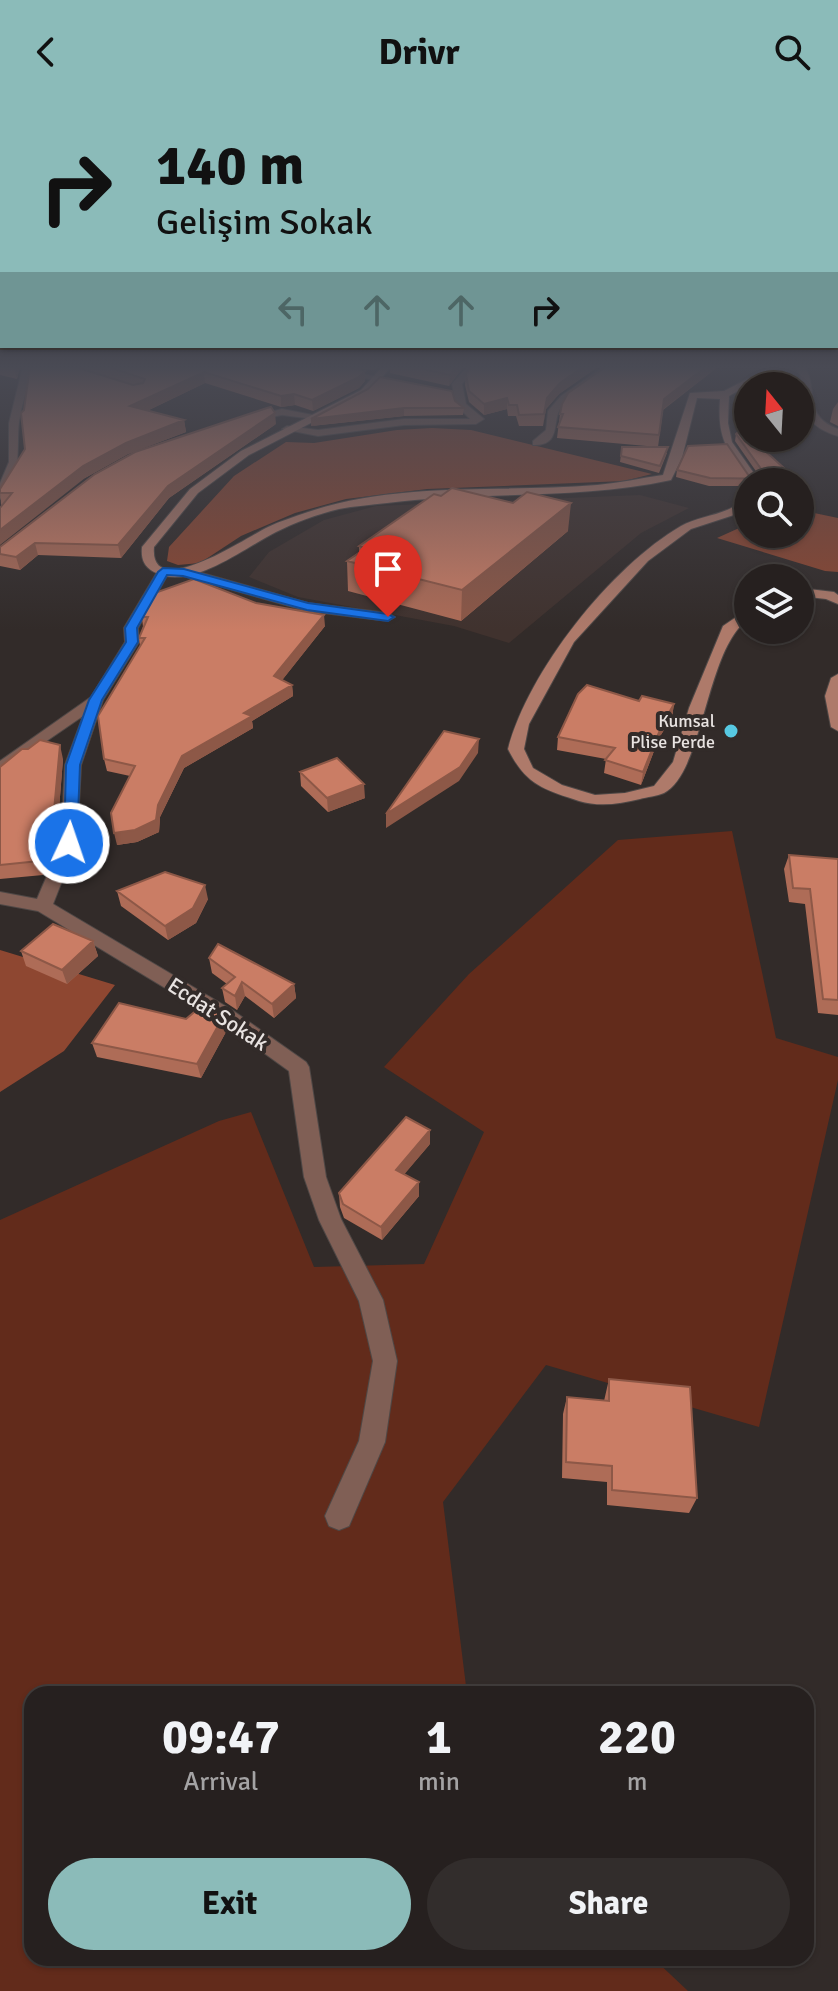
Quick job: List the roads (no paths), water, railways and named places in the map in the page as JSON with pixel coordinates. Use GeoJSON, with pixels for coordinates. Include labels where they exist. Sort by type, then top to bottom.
{"type":"FeatureCollection","features":[{"type":"Feature","properties":{"kind":"street"},"geometry":{"type":"LineString","coordinates":[[0,496],[14,462],[14,454]]}},
{"type":"Feature","properties":{"kind":"street"},"geometry":{"type":"LineString","coordinates":[[244,454],[194,491],[160,529],[148,547],[147,558],[152,566],[163,572],[184,572],[206,566],[274,528],[337,506],[424,495],[597,488],[667,478],[677,463],[678,454]]}},
{"type":"Feature","properties":{"kind":"street"},"geometry":{"type":"LineString","coordinates":[[734,512],[687,527],[644,558],[568,640],[522,724],[516,749],[527,771],[556,788],[594,800],[625,798],[660,789],[681,763],[696,708],[730,626],[734,623]]}},
{"type":"Feature","properties":{"kind":"street"},"geometry":{"type":"LineString","coordinates":[[0,898],[43,906],[69,843],[73,765],[96,700],[132,642],[131,628],[163,572]]}},
{"type":"Feature","properties":{"kind":"street"},"geometry":{"type":"LineString","coordinates":[[184,572],[307,607],[388,617]]}},
{"type":"Feature","properties":{"kind":"street"},"geometry":{"type":"LineString","coordinates":[[814,594],[835,597]]}},
{"type":"Feature","properties":{"kind":"street"},"geometry":{"type":"LineString","coordinates":[[838,678],[832,696],[838,727]]}},
{"type":"Feature","properties":{"kind":"street"},"geometry":{"type":"LineString","coordinates":[[0,768],[96,700]]}},
{"type":"Feature","properties":{"kind":"street","name":"Ecdat Sokak"},"geometry":{"type":"LineString","coordinates":[[43,906],[225,1015],[299,1067],[315,1177],[330,1220],[371,1300],[385,1361],[372,1442],[339,1516]]}},
{"type":"Feature","properties":{"kind":"place","name":"Kumsal Plise Perde"},"geometry":{"type":"Point","coordinates":[731,731]}}]}
